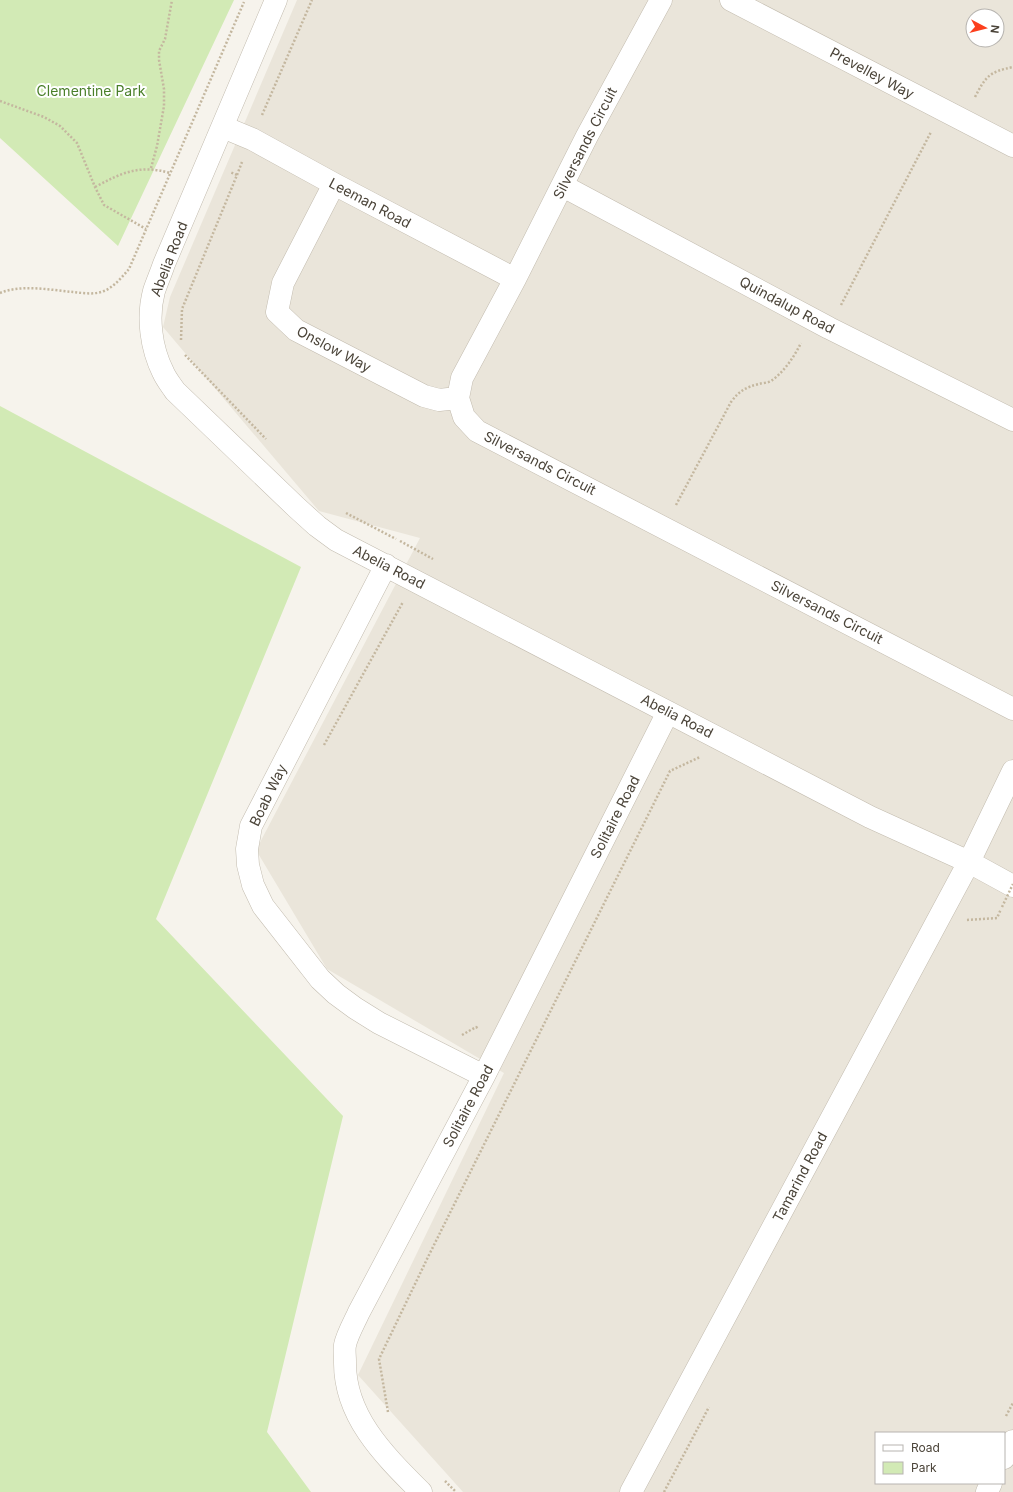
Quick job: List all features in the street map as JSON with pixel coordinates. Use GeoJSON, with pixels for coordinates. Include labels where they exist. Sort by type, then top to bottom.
{"type":"FeatureCollection","features":[{"type":"Feature","properties":{"kind":"street","name":"Abelia Road"},"geometry":{"type":"LineString","coordinates":[[276,0],[224,127],[164,264],[154,291],[151,314],[151,332],[155,351],[163,372],[175,391],[296,507],[317,526],[336,540],[870,817],[969,862],[1013,885]]}},
{"type":"Feature","properties":{"kind":"street","name":"Silversands Circuit"},"geometry":{"type":"LineString","coordinates":[[661,0],[587,136],[516,279],[462,378],[458,398],[464,417],[477,431],[1013,709]]}},
{"type":"Feature","properties":{"kind":"street","name":"Prevelley Way"},"geometry":{"type":"LineString","coordinates":[[731,0],[1013,146]]}},
{"type":"Feature","properties":{"kind":"street","name":"Leeman Road"},"geometry":{"type":"LineString","coordinates":[[224,127],[252,139],[334,184],[516,279]]}},
{"type":"Feature","properties":{"kind":"street","name":"Onslow Way"},"geometry":{"type":"LineString","coordinates":[[334,184],[283,284],[278,312],[296,330],[424,396],[439,400],[458,398]]}},
{"type":"Feature","properties":{"kind":"street","name":"Quindalup Road"},"geometry":{"type":"LineString","coordinates":[[563,186],[821,323],[1013,420]]}},
{"type":"Feature","properties":{"kind":"street","name":"Boab Way"},"geometry":{"type":"LineString","coordinates":[[386,565],[251,826],[247,849],[248,865],[253,885],[263,906],[320,979],[336,994],[379,1023],[484,1076]]}},
{"type":"Feature","properties":{"kind":"street","name":"Solitaire Road"},"geometry":{"type":"LineString","coordinates":[[421,1492],[388,1458],[360,1420],[350,1398],[345,1374],[345,1345],[359,1312],[484,1076],[668,712]]}},
{"type":"Feature","properties":{"kind":"street","name":"Tamarind Road"},"geometry":{"type":"LineString","coordinates":[[631,1492],[969,862],[1013,771]]}},
{"type":"Feature","properties":{"kind":"street"},"geometry":{"type":"LineString","coordinates":[[1005,1456],[1013,1441]]}},
{"type":"Feature","properties":{"kind":"path"},"geometry":{"type":"LineString","coordinates":[[151,168],[157,146],[164,106],[164,89],[159,51],[165,39],[172,0]]}},
{"type":"Feature","properties":{"kind":"path"},"geometry":{"type":"LineString","coordinates":[[0,293],[31,289],[86,293],[98,292],[105,290],[122,278],[129,269],[246,0]]}},
{"type":"Feature","properties":{"kind":"path"},"geometry":{"type":"LineString","coordinates":[[181,343],[182,309],[252,139],[312,0]]}},
{"type":"Feature","properties":{"kind":"path"},"geometry":{"type":"LineString","coordinates":[[963,120],[982,84],[988,76],[999,70],[1013,68]]}},
{"type":"Feature","properties":{"kind":"path"},"geometry":{"type":"LineString","coordinates":[[0,101],[44,117],[60,126],[77,143],[104,205],[146,229]]}},
{"type":"Feature","properties":{"kind":"path"},"geometry":{"type":"LineString","coordinates":[[663,527],[737,393],[747,387],[770,382],[783,369],[821,323],[942,110]]}},
{"type":"Feature","properties":{"kind":"path"},"geometry":{"type":"LineString","coordinates":[[180,150],[237,175]]}},
{"type":"Feature","properties":{"kind":"path"},"geometry":{"type":"LineString","coordinates":[[95,187],[124,173],[140,169],[151,168],[170,173]]}},
{"type":"Feature","properties":{"kind":"path"},"geometry":{"type":"LineString","coordinates":[[180,350],[267,440]]}},
{"type":"Feature","properties":{"kind":"path"},"geometry":{"type":"LineString","coordinates":[[340,510],[435,560]]}},
{"type":"Feature","properties":{"kind":"path"},"geometry":{"type":"LineString","coordinates":[[322,749],[428,556]]}},
{"type":"Feature","properties":{"kind":"path"},"geometry":{"type":"LineString","coordinates":[[388,1414],[379,1359],[428,1257],[670,771],[709,753],[718,738]]}},
{"type":"Feature","properties":{"kind":"path"},"geometry":{"type":"LineString","coordinates":[[1002,907],[1013,885]]}},
{"type":"Feature","properties":{"kind":"path"},"geometry":{"type":"LineString","coordinates":[[460,1036],[476,1027],[531,1050]]}},
{"type":"Feature","properties":{"kind":"path"},"geometry":{"type":"LineString","coordinates":[[440,1476],[456,1492]]}},
{"type":"Feature","properties":{"kind":"shaded area"},"geometry":{"type":"Polygon","coordinates":[[[297,0],[1013,0],[1013,1492],[463,1492],[358,1375],[504,1073],[327,969],[256,850],[420,538],[319,511],[163,327],[170,297],[297,0]]]}},
{"type":"Feature","properties":{"kind":"green space","name":"Clementine Park"},"geometry":{"type":"Polygon","coordinates":[[[0,0],[234,0],[118,246],[0,138],[0,0]]]}},
{"type":"Feature","properties":{"kind":"green space"},"geometry":{"type":"Polygon","coordinates":[[[0,406],[301,567],[156,919],[343,1116],[267,1432],[311,1492],[0,1492],[0,406]]]}}]}
